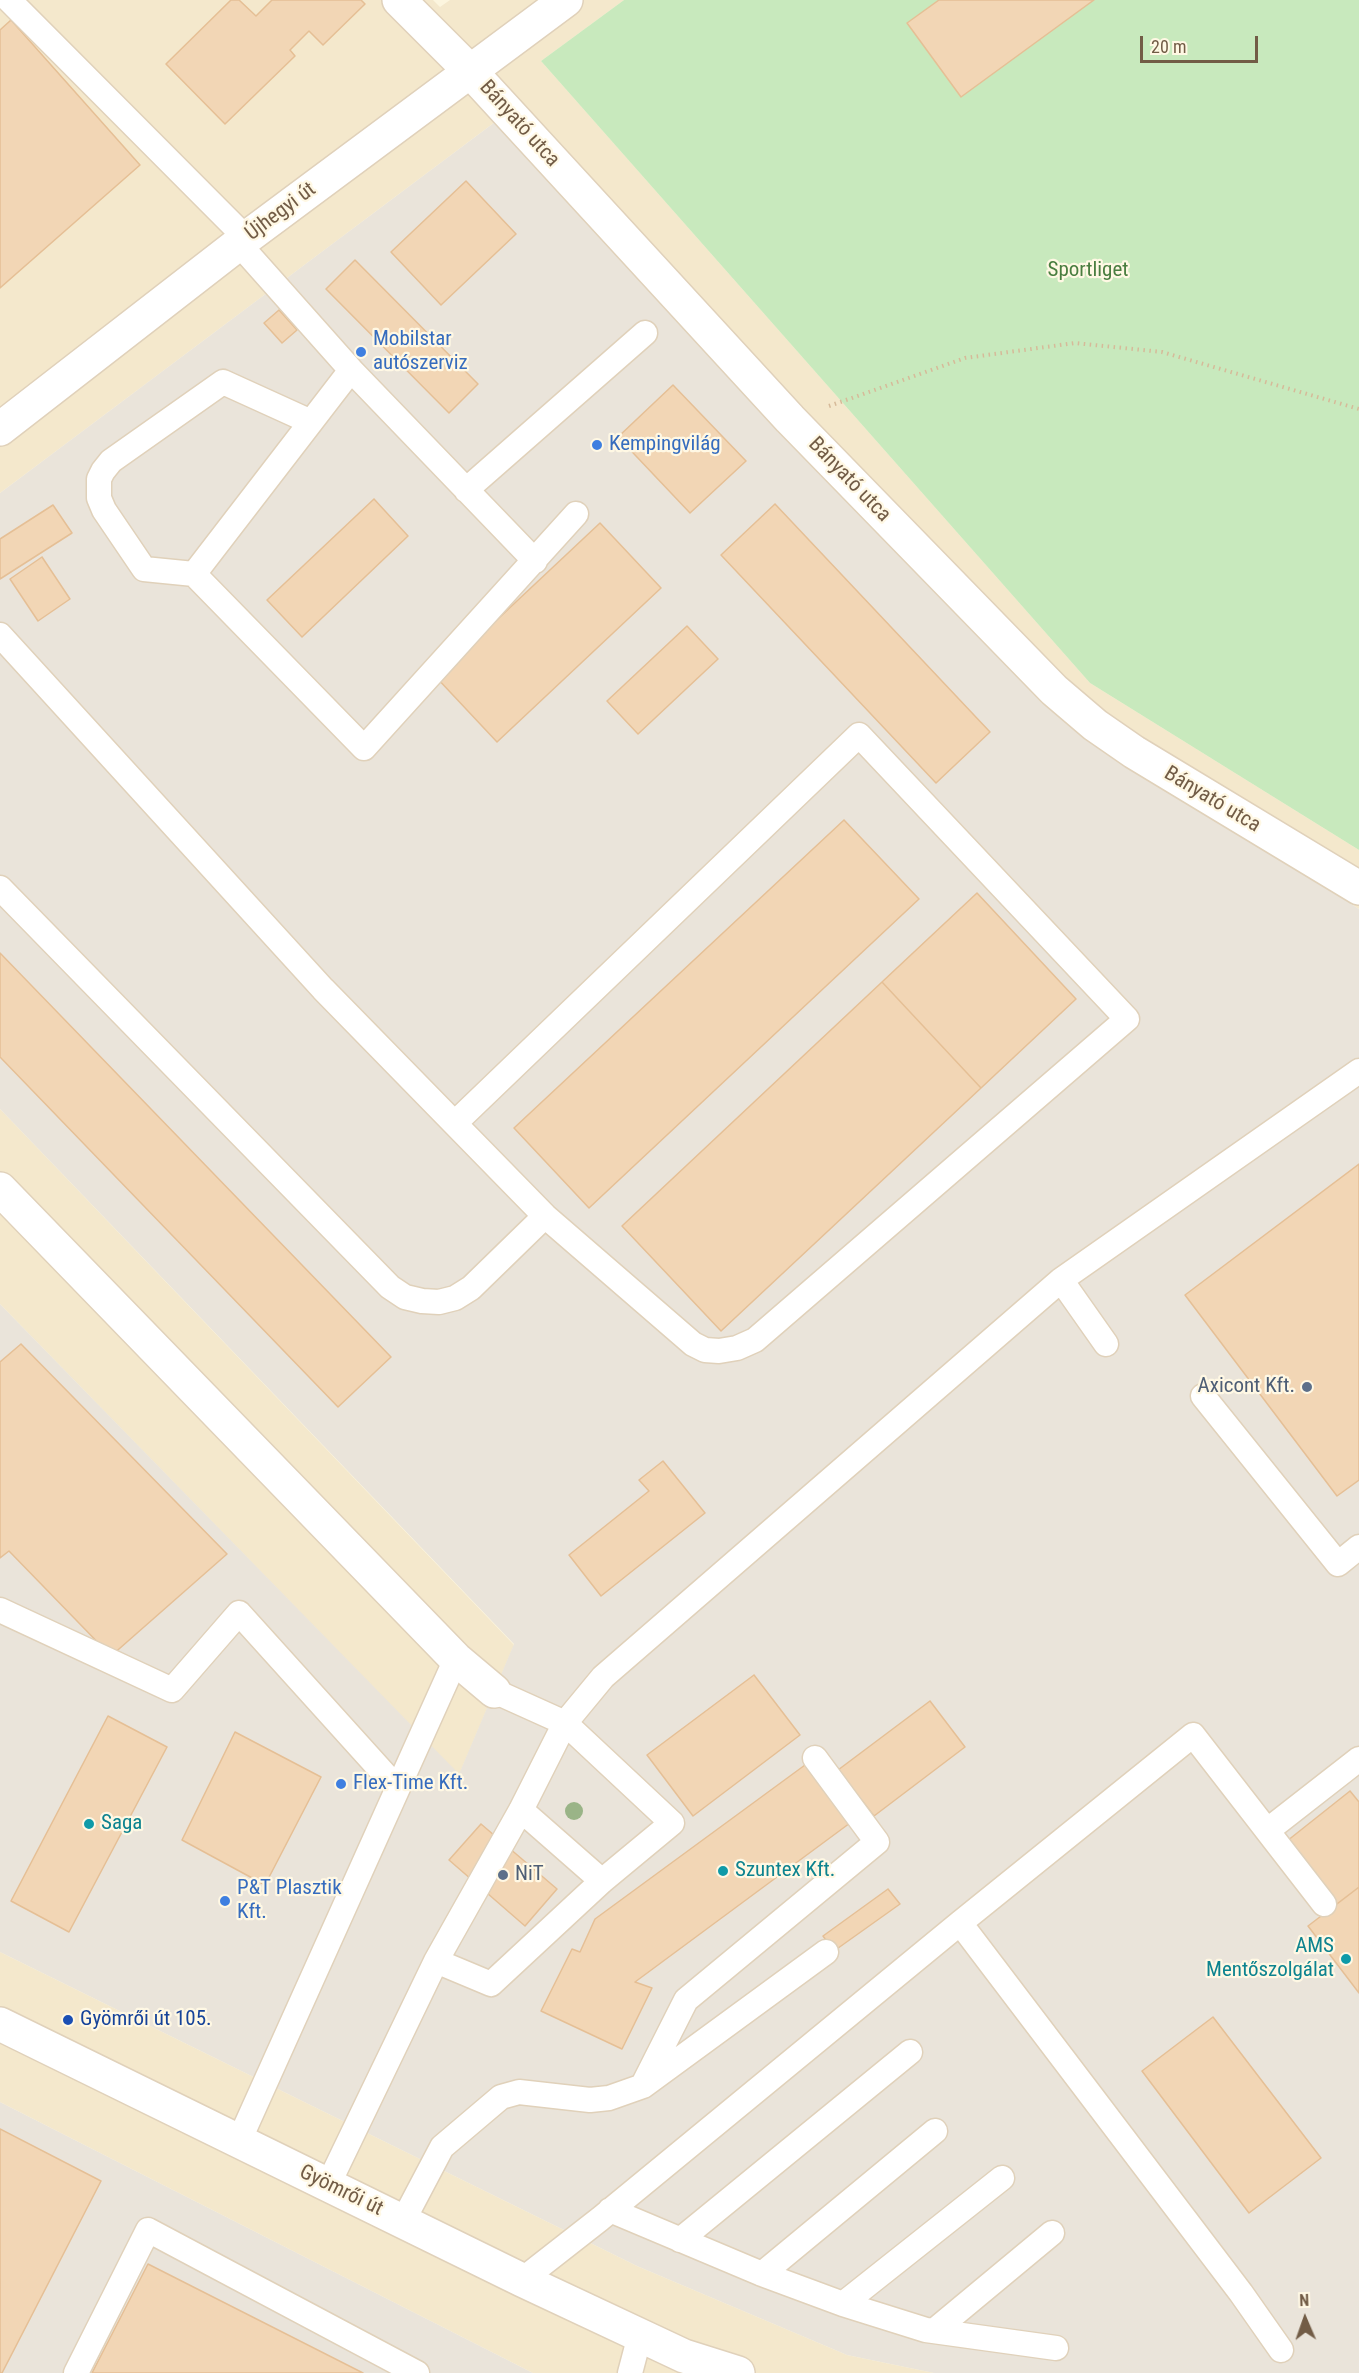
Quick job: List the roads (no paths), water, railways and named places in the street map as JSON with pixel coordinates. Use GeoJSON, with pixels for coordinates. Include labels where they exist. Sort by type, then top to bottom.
{"type":"FeatureCollection","features":[{"type":"Feature","properties":{"kind":"street","name":"Bányató utca"},"geometry":{"type":"LineString","coordinates":[[399,0],[471,72],[790,419],[1054,690],[1087,718],[1134,752],[1359,888]]}},
{"type":"Feature","properties":{"kind":"street","name":"Újhegyi út"},"geometry":{"type":"LineString","coordinates":[[0,429],[243,241],[566,0]]}},
{"type":"Feature","properties":{"kind":"street"},"geometry":{"type":"LineString","coordinates":[[0,1189],[456,1659],[494,1691]]}},
{"type":"Feature","properties":{"kind":"street","name":"Gyömrői út"},"geometry":{"type":"LineString","coordinates":[[0,2024],[696,2364],[738,2373]]}},
{"type":"Feature","properties":{"kind":"lane"},"geometry":{"type":"LineString","coordinates":[[9,0],[243,241],[351,370],[535,561]]}},
{"type":"Feature","properties":{"kind":"lane"},"geometry":{"type":"LineString","coordinates":[[466,489],[645,333]]}},
{"type":"Feature","properties":{"kind":"lane"},"geometry":{"type":"LineString","coordinates":[[194,574],[351,370]]}},
{"type":"Feature","properties":{"kind":"lane"},"geometry":{"type":"LineString","coordinates":[[311,422],[223,382],[111,461],[99,478],[99,498],[104,510],[144,569],[194,574],[364,748],[576,514]]}},
{"type":"Feature","properties":{"kind":"lane"},"geometry":{"type":"LineString","coordinates":[[1,644],[323,989],[545,1216],[693,1344],[705,1350],[719,1351],[737,1348],[755,1340],[1127,1019],[859,735],[455,1123]]}},
{"type":"Feature","properties":{"kind":"lane"},"geometry":{"type":"LineString","coordinates":[[0,888],[390,1287],[405,1297],[439,1302],[455,1298],[471,1288],[545,1216]]}},
{"type":"Feature","properties":{"kind":"lane"},"geometry":{"type":"LineString","coordinates":[[328,2185],[436,1961],[521,1810],[565,1723],[603,1677],[1061,1280],[1359,1071]]}},
{"type":"Feature","properties":{"kind":"lane"},"geometry":{"type":"LineString","coordinates":[[1061,1280],[1106,1344]]}},
{"type":"Feature","properties":{"kind":"lane"},"geometry":{"type":"LineString","coordinates":[[1203,1396],[1338,1564],[1359,1547]]}},
{"type":"Feature","properties":{"kind":"lane"},"geometry":{"type":"LineString","coordinates":[[0,1610],[172,1690],[239,1613],[397,1788]]}},
{"type":"Feature","properties":{"kind":"lane"},"geometry":{"type":"LineString","coordinates":[[239,2141],[456,1659]]}},
{"type":"Feature","properties":{"kind":"lane"},"geometry":{"type":"LineString","coordinates":[[436,1961],[491,1984],[602,1881],[672,1824],[565,1723],[494,1691]]}},
{"type":"Feature","properties":{"kind":"lane"},"geometry":{"type":"LineString","coordinates":[[522,2280],[1193,1735],[1324,1904]]}},
{"type":"Feature","properties":{"kind":"lane"},"geometry":{"type":"LineString","coordinates":[[643,2086],[686,2000],[877,1842],[815,1758]]}},
{"type":"Feature","properties":{"kind":"lane"},"geometry":{"type":"LineString","coordinates":[[1268,1830],[1359,1759]]}},
{"type":"Feature","properties":{"kind":"lane"},"geometry":{"type":"LineString","coordinates":[[521,1810],[602,1881]]}},
{"type":"Feature","properties":{"kind":"lane"},"geometry":{"type":"LineString","coordinates":[[960,1923],[1241,2293],[1281,2350]]}},
{"type":"Feature","properties":{"kind":"lane"},"geometry":{"type":"LineString","coordinates":[[403,2221],[442,2148],[501,2097],[519,2092],[590,2100],[609,2098],[643,2086],[826,1952]]}},
{"type":"Feature","properties":{"kind":"lane"},"geometry":{"type":"LineString","coordinates":[[680,2240],[910,2052]]}},
{"type":"Feature","properties":{"kind":"lane"},"geometry":{"type":"LineString","coordinates":[[762,2274],[935,2131]]}},
{"type":"Feature","properties":{"kind":"lane"},"geometry":{"type":"LineString","coordinates":[[843,2304],[1002,2178]]}},
{"type":"Feature","properties":{"kind":"lane"},"geometry":{"type":"LineString","coordinates":[[610,2210],[762,2274],[843,2304],[934,2331],[1056,2348]]}},
{"type":"Feature","properties":{"kind":"lane"},"geometry":{"type":"LineString","coordinates":[[76,2373],[148,2230],[417,2373]]}},
{"type":"Feature","properties":{"kind":"lane"},"geometry":{"type":"LineString","coordinates":[[934,2331],[1052,2233]]}},
{"type":"Feature","properties":{"kind":"lane"},"geometry":{"type":"LineString","coordinates":[[630,2373],[640,2335]]}},
{"type":"Feature","properties":{"kind":"place","name":"Mobilstar autószerviz"},"geometry":{"type":"Point","coordinates":[361,352]}},
{"type":"Feature","properties":{"kind":"place","name":"Kempingvilág"},"geometry":{"type":"Point","coordinates":[597,445]}},
{"type":"Feature","properties":{"kind":"place","name":"Axicont Kft."},"geometry":{"type":"Point","coordinates":[1307,1387]}},
{"type":"Feature","properties":{"kind":"place","name":"Flex-Time Kft."},"geometry":{"type":"Point","coordinates":[341,1784]}},
{"type":"Feature","properties":{"kind":"place","name":"Saga"},"geometry":{"type":"Point","coordinates":[89,1824]}},
{"type":"Feature","properties":{"kind":"place","name":"Szuntex Kft."},"geometry":{"type":"Point","coordinates":[723,1871]}},
{"type":"Feature","properties":{"kind":"place","name":"NiT"},"geometry":{"type":"Point","coordinates":[503,1875]}},
{"type":"Feature","properties":{"kind":"place","name":"P&T Plasztik Kft."},"geometry":{"type":"Point","coordinates":[225,1901]}},
{"type":"Feature","properties":{"kind":"place","name":"AMS Mentőszolgálat"},"geometry":{"type":"Point","coordinates":[1346,1959]}},
{"type":"Feature","properties":{"kind":"place","name":"Gyömrői út 105."},"geometry":{"type":"Point","coordinates":[68,2020]}},
{"type":"Feature","properties":{"kind":"park label","name":"Sportliget"},"geometry":{"type":"Point","coordinates":[1088,271]}}]}
